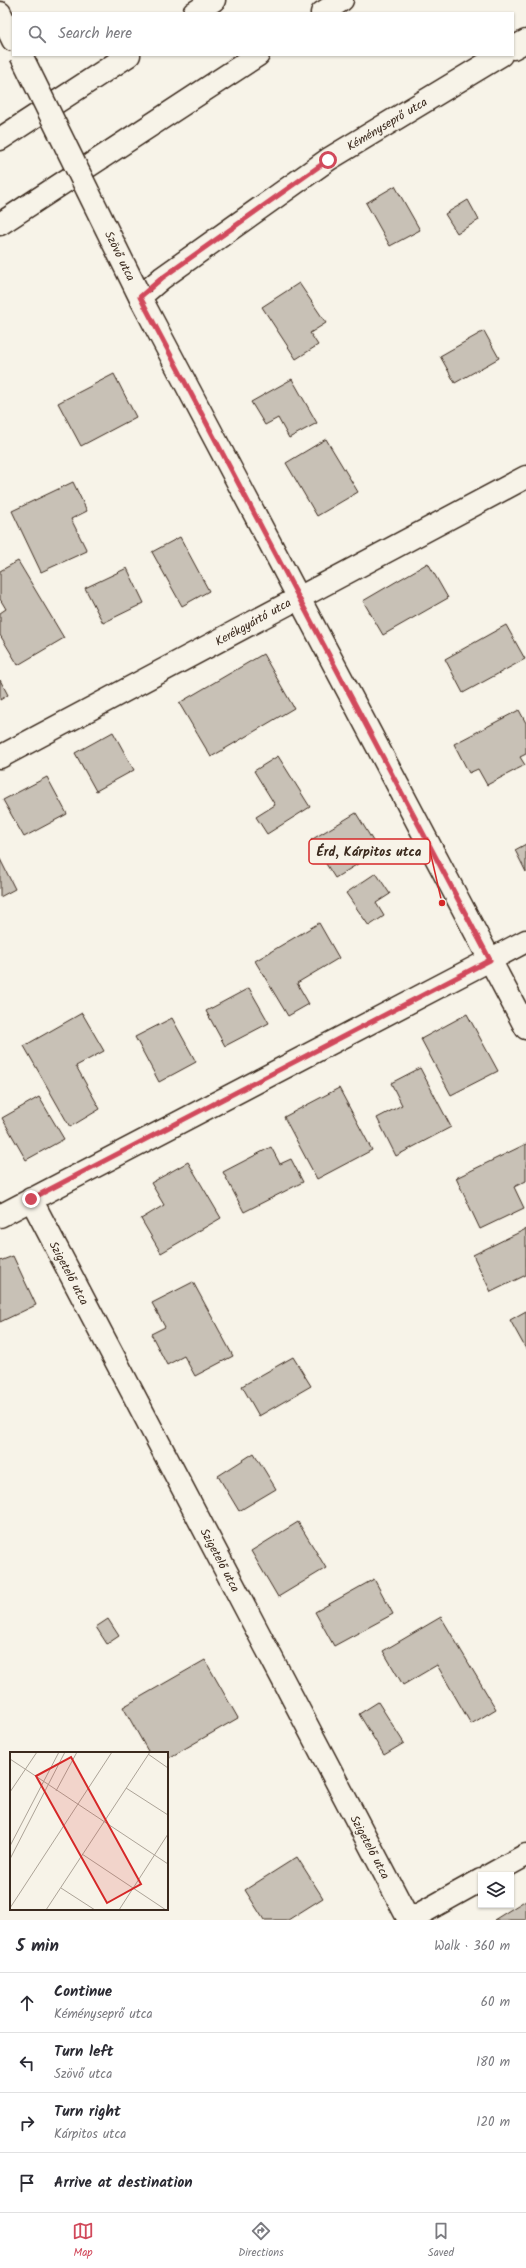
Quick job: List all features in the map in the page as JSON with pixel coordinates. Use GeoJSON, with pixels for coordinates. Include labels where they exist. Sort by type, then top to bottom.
{"type":"FeatureCollection","features":[{"type":"Feature","properties":{"kind":"main road"},"geometry":{"type":"LineString","coordinates":[[196,12],[214,0]]}},
{"type":"Feature","properties":{"kind":"main road"},"geometry":{"type":"LineString","coordinates":[[324,12],[342,0]]}},
{"type":"Feature","properties":{"kind":"main road"},"geometry":{"type":"LineString","coordinates":[[0,13],[12,38]]}},
{"type":"Feature","properties":{"kind":"main road"},"geometry":{"type":"LineString","coordinates":[[514,47],[526,41]]}},
{"type":"Feature","properties":{"kind":"main road","name":"Szövő utca"},"geometry":{"type":"LineString","coordinates":[[20,56],[140,297],[526,1028]]}},
{"type":"Feature","properties":{"kind":"main road"},"geometry":{"type":"LineString","coordinates":[[0,139],[127,56]]}},
{"type":"Feature","properties":{"kind":"main road"},"geometry":{"type":"LineString","coordinates":[[0,224],[256,56]]}},
{"type":"Feature","properties":{"kind":"main road","name":"Kéményseprő utca"},"geometry":{"type":"LineString","coordinates":[[140,297],[162,278],[328,160],[499,56]]}},
{"type":"Feature","properties":{"kind":"main road","name":"Kerékgyártó utca"},"geometry":{"type":"LineString","coordinates":[[0,756],[526,477]]}},
{"type":"Feature","properties":{"kind":"main road"},"geometry":{"type":"LineString","coordinates":[[0,1216],[526,942]]}},
{"type":"Feature","properties":{"kind":"main road","name":"Szigetelő utca"},"geometry":{"type":"LineString","coordinates":[[31,1199],[409,1920]]}},
{"type":"Feature","properties":{"kind":"main road"},"geometry":{"type":"LineString","coordinates":[[495,1872],[526,1855]]}},
{"type":"Feature","properties":{"kind":"main road"},"geometry":{"type":"LineString","coordinates":[[409,1920],[478,1882]]}},
{"type":"Feature","properties":{"kind":"building"},"geometry":{"type":"Polygon","coordinates":[[[395,186],[420,230],[390,246],[366,203],[395,186]]]}},
{"type":"Feature","properties":{"kind":"building"},"geometry":{"type":"Polygon","coordinates":[[[468,200],[479,220],[457,233],[445,214],[468,200]]]}},
{"type":"Feature","properties":{"kind":"building"},"geometry":{"type":"Polygon","coordinates":[[[299,283],[326,323],[310,333],[318,345],[296,359],[262,307],[299,283]]]}},
{"type":"Feature","properties":{"kind":"building"},"geometry":{"type":"Polygon","coordinates":[[[484,331],[499,358],[455,383],[440,356],[484,331]]]}},
{"type":"Feature","properties":{"kind":"building"},"geometry":{"type":"Polygon","coordinates":[[[114,374],[136,417],[81,446],[58,403],[114,374]]]}},
{"type":"Feature","properties":{"kind":"building"},"geometry":{"type":"Polygon","coordinates":[[[292,379],[317,423],[289,438],[278,418],[265,425],[251,402],[292,379]]]}},
{"type":"Feature","properties":{"kind":"building"},"geometry":{"type":"Polygon","coordinates":[[[326,439],[358,492],[317,516],[286,463],[326,439]]]}},
{"type":"Feature","properties":{"kind":"building"},"geometry":{"type":"Polygon","coordinates":[[[73,482],[87,511],[71,519],[87,551],[41,572],[12,511],[73,482]]]}},
{"type":"Feature","properties":{"kind":"building"},"geometry":{"type":"Polygon","coordinates":[[[180,537],[209,591],[182,606],[152,552],[180,537]]]}},
{"type":"Feature","properties":{"kind":"building"},"geometry":{"type":"Polygon","coordinates":[[[18,561],[64,638],[18,665],[0,635],[0,613],[6,609],[0,599],[0,571],[18,561]]]}},
{"type":"Feature","properties":{"kind":"building"},"geometry":{"type":"Polygon","coordinates":[[[428,563],[448,598],[383,635],[363,601],[428,563]]]}},
{"type":"Feature","properties":{"kind":"building"},"geometry":{"type":"Polygon","coordinates":[[[127,568],[144,603],[103,623],[85,588],[127,568]]]}},
{"type":"Feature","properties":{"kind":"building"},"geometry":{"type":"Polygon","coordinates":[[[506,625],[525,659],[463,693],[445,659],[506,625]]]}},
{"type":"Feature","properties":{"kind":"building"},"geometry":{"type":"Polygon","coordinates":[[[263,654],[294,708],[211,757],[179,703],[263,654]]]}},
{"type":"Feature","properties":{"kind":"building"},"geometry":{"type":"Polygon","coordinates":[[[0,680],[8,695],[0,700],[0,680]]]}},
{"type":"Feature","properties":{"kind":"building"},"geometry":{"type":"Polygon","coordinates":[[[519,710],[526,723],[526,754],[520,757],[525,765],[487,785],[478,769],[469,773],[454,744],[519,710]]]}},
{"type":"Feature","properties":{"kind":"building"},"geometry":{"type":"Polygon","coordinates":[[[113,732],[134,770],[96,791],[75,753],[113,732]]]}},
{"type":"Feature","properties":{"kind":"building"},"geometry":{"type":"Polygon","coordinates":[[[278,756],[310,807],[267,834],[256,817],[275,805],[254,771],[278,756]]]}},
{"type":"Feature","properties":{"kind":"building"},"geometry":{"type":"Polygon","coordinates":[[[47,777],[67,814],[24,837],[3,800],[47,777]]]}},
{"type":"Feature","properties":{"kind":"building"},"geometry":{"type":"Polygon","coordinates":[[[356,813],[379,851],[335,878],[311,840],[356,813]]]}},
{"type":"Feature","properties":{"kind":"building"},"geometry":{"type":"Polygon","coordinates":[[[526,844],[526,872],[515,850],[526,844]]]}},
{"type":"Feature","properties":{"kind":"building"},"geometry":{"type":"Polygon","coordinates":[[[0,859],[15,889],[0,897],[0,859]]]}},
{"type":"Feature","properties":{"kind":"building"},"geometry":{"type":"Polygon","coordinates":[[[376,873],[390,894],[376,903],[384,916],[369,926],[346,893],[376,873]]]}},
{"type":"Feature","properties":{"kind":"building"},"geometry":{"type":"Polygon","coordinates":[[[319,923],[339,958],[297,983],[309,1004],[288,1016],[255,961],[319,923]]]}},
{"type":"Feature","properties":{"kind":"building"},"geometry":{"type":"Polygon","coordinates":[[[249,988],[269,1023],[225,1046],[206,1011],[249,988]]]}},
{"type":"Feature","properties":{"kind":"building"},"geometry":{"type":"Polygon","coordinates":[[[82,1013],[104,1051],[76,1066],[100,1109],[70,1127],[24,1046],[82,1013]]]}},
{"type":"Feature","properties":{"kind":"building"},"geometry":{"type":"Polygon","coordinates":[[[467,1014],[498,1071],[451,1095],[421,1039],[467,1014]]]}},
{"type":"Feature","properties":{"kind":"building"},"geometry":{"type":"Polygon","coordinates":[[[172,1018],[196,1062],[159,1082],[135,1037],[172,1018]]]}},
{"type":"Feature","properties":{"kind":"building"},"geometry":{"type":"Polygon","coordinates":[[[420,1068],[451,1127],[396,1156],[377,1118],[402,1105],[391,1083],[420,1068]]]}},
{"type":"Feature","properties":{"kind":"building"},"geometry":{"type":"Polygon","coordinates":[[[339,1088],[372,1150],[317,1179],[284,1117],[339,1088]]]}},
{"type":"Feature","properties":{"kind":"building"},"geometry":{"type":"Polygon","coordinates":[[[39,1097],[64,1139],[26,1160],[2,1118],[39,1097]]]}},
{"type":"Feature","properties":{"kind":"building"},"geometry":{"type":"Polygon","coordinates":[[[526,1144],[526,1181],[514,1187],[524,1208],[480,1229],[456,1178],[526,1144]]]}},
{"type":"Feature","properties":{"kind":"building"},"geometry":{"type":"Polygon","coordinates":[[[271,1147],[280,1164],[291,1159],[303,1182],[244,1212],[223,1172],[271,1147]]]}},
{"type":"Feature","properties":{"kind":"building"},"geometry":{"type":"Polygon","coordinates":[[[188,1162],[221,1218],[161,1253],[141,1219],[164,1205],[151,1183],[188,1162]]]}},
{"type":"Feature","properties":{"kind":"building"},"geometry":{"type":"Polygon","coordinates":[[[526,1229],[526,1275],[491,1292],[473,1255],[526,1229]]]}},
{"type":"Feature","properties":{"kind":"building"},"geometry":{"type":"Polygon","coordinates":[[[13,1256],[36,1305],[0,1322],[0,1261],[13,1256]]]}},
{"type":"Feature","properties":{"kind":"building"},"geometry":{"type":"Polygon","coordinates":[[[193,1282],[233,1356],[195,1376],[184,1356],[167,1365],[151,1334],[165,1327],[152,1303],[193,1282]]]}},
{"type":"Feature","properties":{"kind":"building"},"geometry":{"type":"Polygon","coordinates":[[[526,1311],[526,1349],[510,1320],[526,1311]]]}},
{"type":"Feature","properties":{"kind":"building"},"geometry":{"type":"Polygon","coordinates":[[[293,1357],[311,1386],[259,1416],[242,1386],[293,1357]]]}},
{"type":"Feature","properties":{"kind":"building"},"geometry":{"type":"Polygon","coordinates":[[[254,1453],[276,1489],[239,1511],[218,1476],[254,1453]]]}},
{"type":"Feature","properties":{"kind":"building"},"geometry":{"type":"Polygon","coordinates":[[[298,1522],[326,1568],[278,1597],[251,1551],[298,1522]]]}},
{"type":"Feature","properties":{"kind":"building"},"geometry":{"type":"Polygon","coordinates":[[[374,1579],[393,1614],[334,1646],[315,1612],[374,1579]]]}},
{"type":"Feature","properties":{"kind":"building"},"geometry":{"type":"Polygon","coordinates":[[[441,1617],[496,1709],[471,1724],[437,1665],[403,1685],[383,1651],[441,1617]]]}},
{"type":"Feature","properties":{"kind":"building"},"geometry":{"type":"Polygon","coordinates":[[[108,1619],[119,1636],[107,1644],[96,1627],[108,1619]]]}},
{"type":"Feature","properties":{"kind":"building"},"geometry":{"type":"Polygon","coordinates":[[[205,1660],[238,1718],[168,1758],[168,1752],[148,1752],[123,1707],[205,1660]]]}},
{"type":"Feature","properties":{"kind":"building"},"geometry":{"type":"Polygon","coordinates":[[[378,1702],[404,1743],[384,1755],[359,1714],[378,1702]]]}},
{"type":"Feature","properties":{"kind":"building"},"geometry":{"type":"Polygon","coordinates":[[[297,1857],[323,1898],[288,1920],[264,1920],[245,1890],[297,1857]]]}},
{"type":"Feature","properties":{"kind":"building"},"geometry":{"type":"Polygon","coordinates":[[[526,1900],[526,1920],[494,1920],[514,1908],[526,1900]]]}},
{"type":"Feature","properties":{"kind":"place","name":"Érd, Kárpitos utca"},"geometry":{"type":"Point","coordinates":[442,903]}},
{"type":"Feature","properties":{"kind":"route"},"geometry":{"type":"LineString","coordinates":[[31,1199],[490,960],[140,297],[162,278],[328,160]]}}]}
